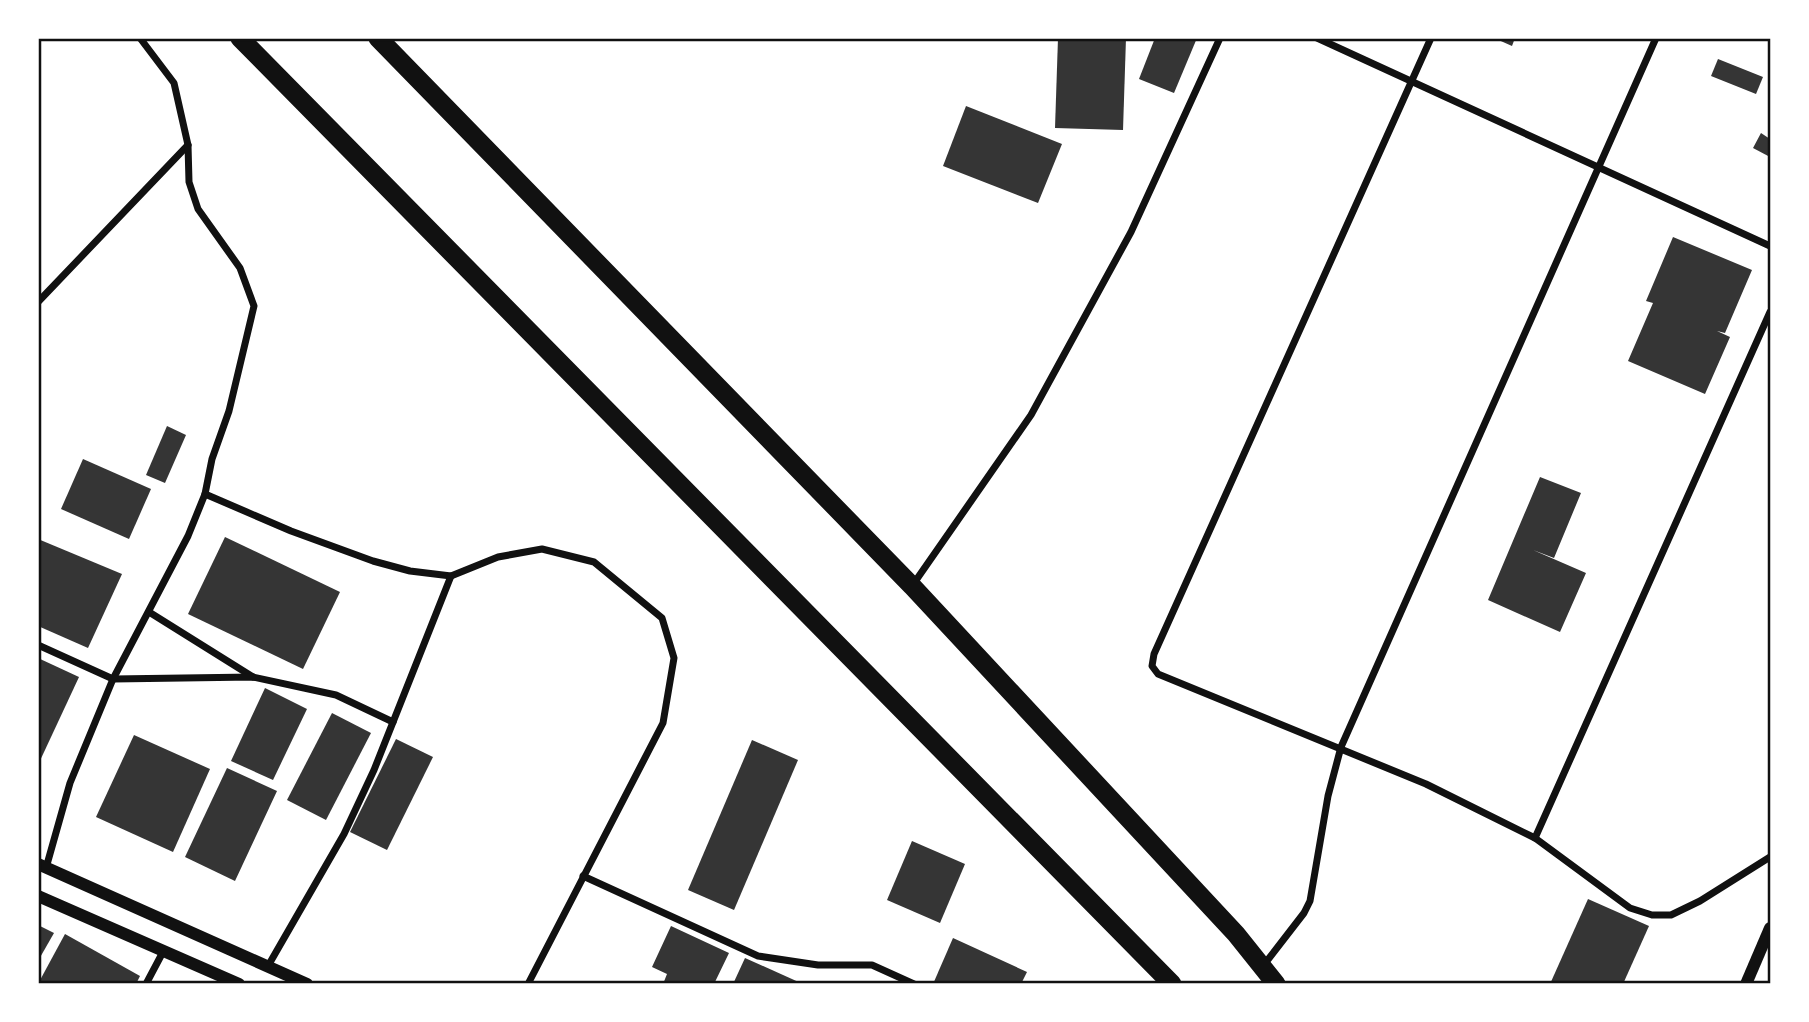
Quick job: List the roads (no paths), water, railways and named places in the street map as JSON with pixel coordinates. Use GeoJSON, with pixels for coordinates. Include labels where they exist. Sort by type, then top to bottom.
{"type":"FeatureCollection","features":[{"type":"Feature","properties":{"kind":"highway"},"geometry":{"type":"LineString","coordinates":[[240,38],[1172,984]]}},
{"type":"Feature","properties":{"kind":"highway"},"geometry":{"type":"LineString","coordinates":[[378,38],[912,586],[1236,934],[1276,984]]}},
{"type":"Feature","properties":{"kind":"street"},"geometry":{"type":"LineString","coordinates":[[140,38],[174,83],[188,145],[189,182],[198,209],[240,268],[254,306],[229,411],[212,459],[205,494],[149,612],[113,679],[71,783],[42,866],[307,984]]}},
{"type":"Feature","properties":{"kind":"street"},"geometry":{"type":"LineString","coordinates":[[912,586],[1031,415],[1131,232],[1220,38]]}},
{"type":"Feature","properties":{"kind":"street"},"geometry":{"type":"LineString","coordinates":[[1317,38],[1770,246]]}},
{"type":"Feature","properties":{"kind":"street"},"geometry":{"type":"LineString","coordinates":[[1431,38],[1160,642],[1152,666],[1158,674],[1341,747],[1426,784],[1535,838],[1630,908],[1652,915],[1671,915],[1700,901],[1770,858]]}},
{"type":"Feature","properties":{"kind":"street"},"geometry":{"type":"LineString","coordinates":[[1262,966],[1304,913],[1310,901],[1328,796],[1341,747],[1656,38]]}},
{"type":"Feature","properties":{"kind":"street"},"geometry":{"type":"LineString","coordinates":[[38,302],[188,145]]}},
{"type":"Feature","properties":{"kind":"street"},"geometry":{"type":"LineString","coordinates":[[1535,838],[1770,312]]}},
{"type":"Feature","properties":{"kind":"street"},"geometry":{"type":"LineString","coordinates":[[205,494],[373,561],[410,571],[451,576],[498,557],[542,549],[594,562],[662,618],[674,658],[663,723],[528,984]]}},
{"type":"Feature","properties":{"kind":"street"},"geometry":{"type":"LineString","coordinates":[[268,966],[344,834],[393,722],[451,576]]}},
{"type":"Feature","properties":{"kind":"street"},"geometry":{"type":"LineString","coordinates":[[149,612],[253,677]]}},
{"type":"Feature","properties":{"kind":"street"},"geometry":{"type":"LineString","coordinates":[[38,645],[113,679],[253,677],[336,695],[393,722]]}},
{"type":"Feature","properties":{"kind":"street"},"geometry":{"type":"LineString","coordinates":[[583,876],[758,956],[818,965],[872,965],[914,984]]}},
{"type":"Feature","properties":{"kind":"street"},"geometry":{"type":"LineString","coordinates":[[38,896],[239,984]]}},
{"type":"Feature","properties":{"kind":"street"},"geometry":{"type":"LineString","coordinates":[[1746,984],[1768,944],[1770,928]]}},
{"type":"Feature","properties":{"kind":"street"},"geometry":{"type":"LineString","coordinates":[[146,984],[164,950]]}}]}
